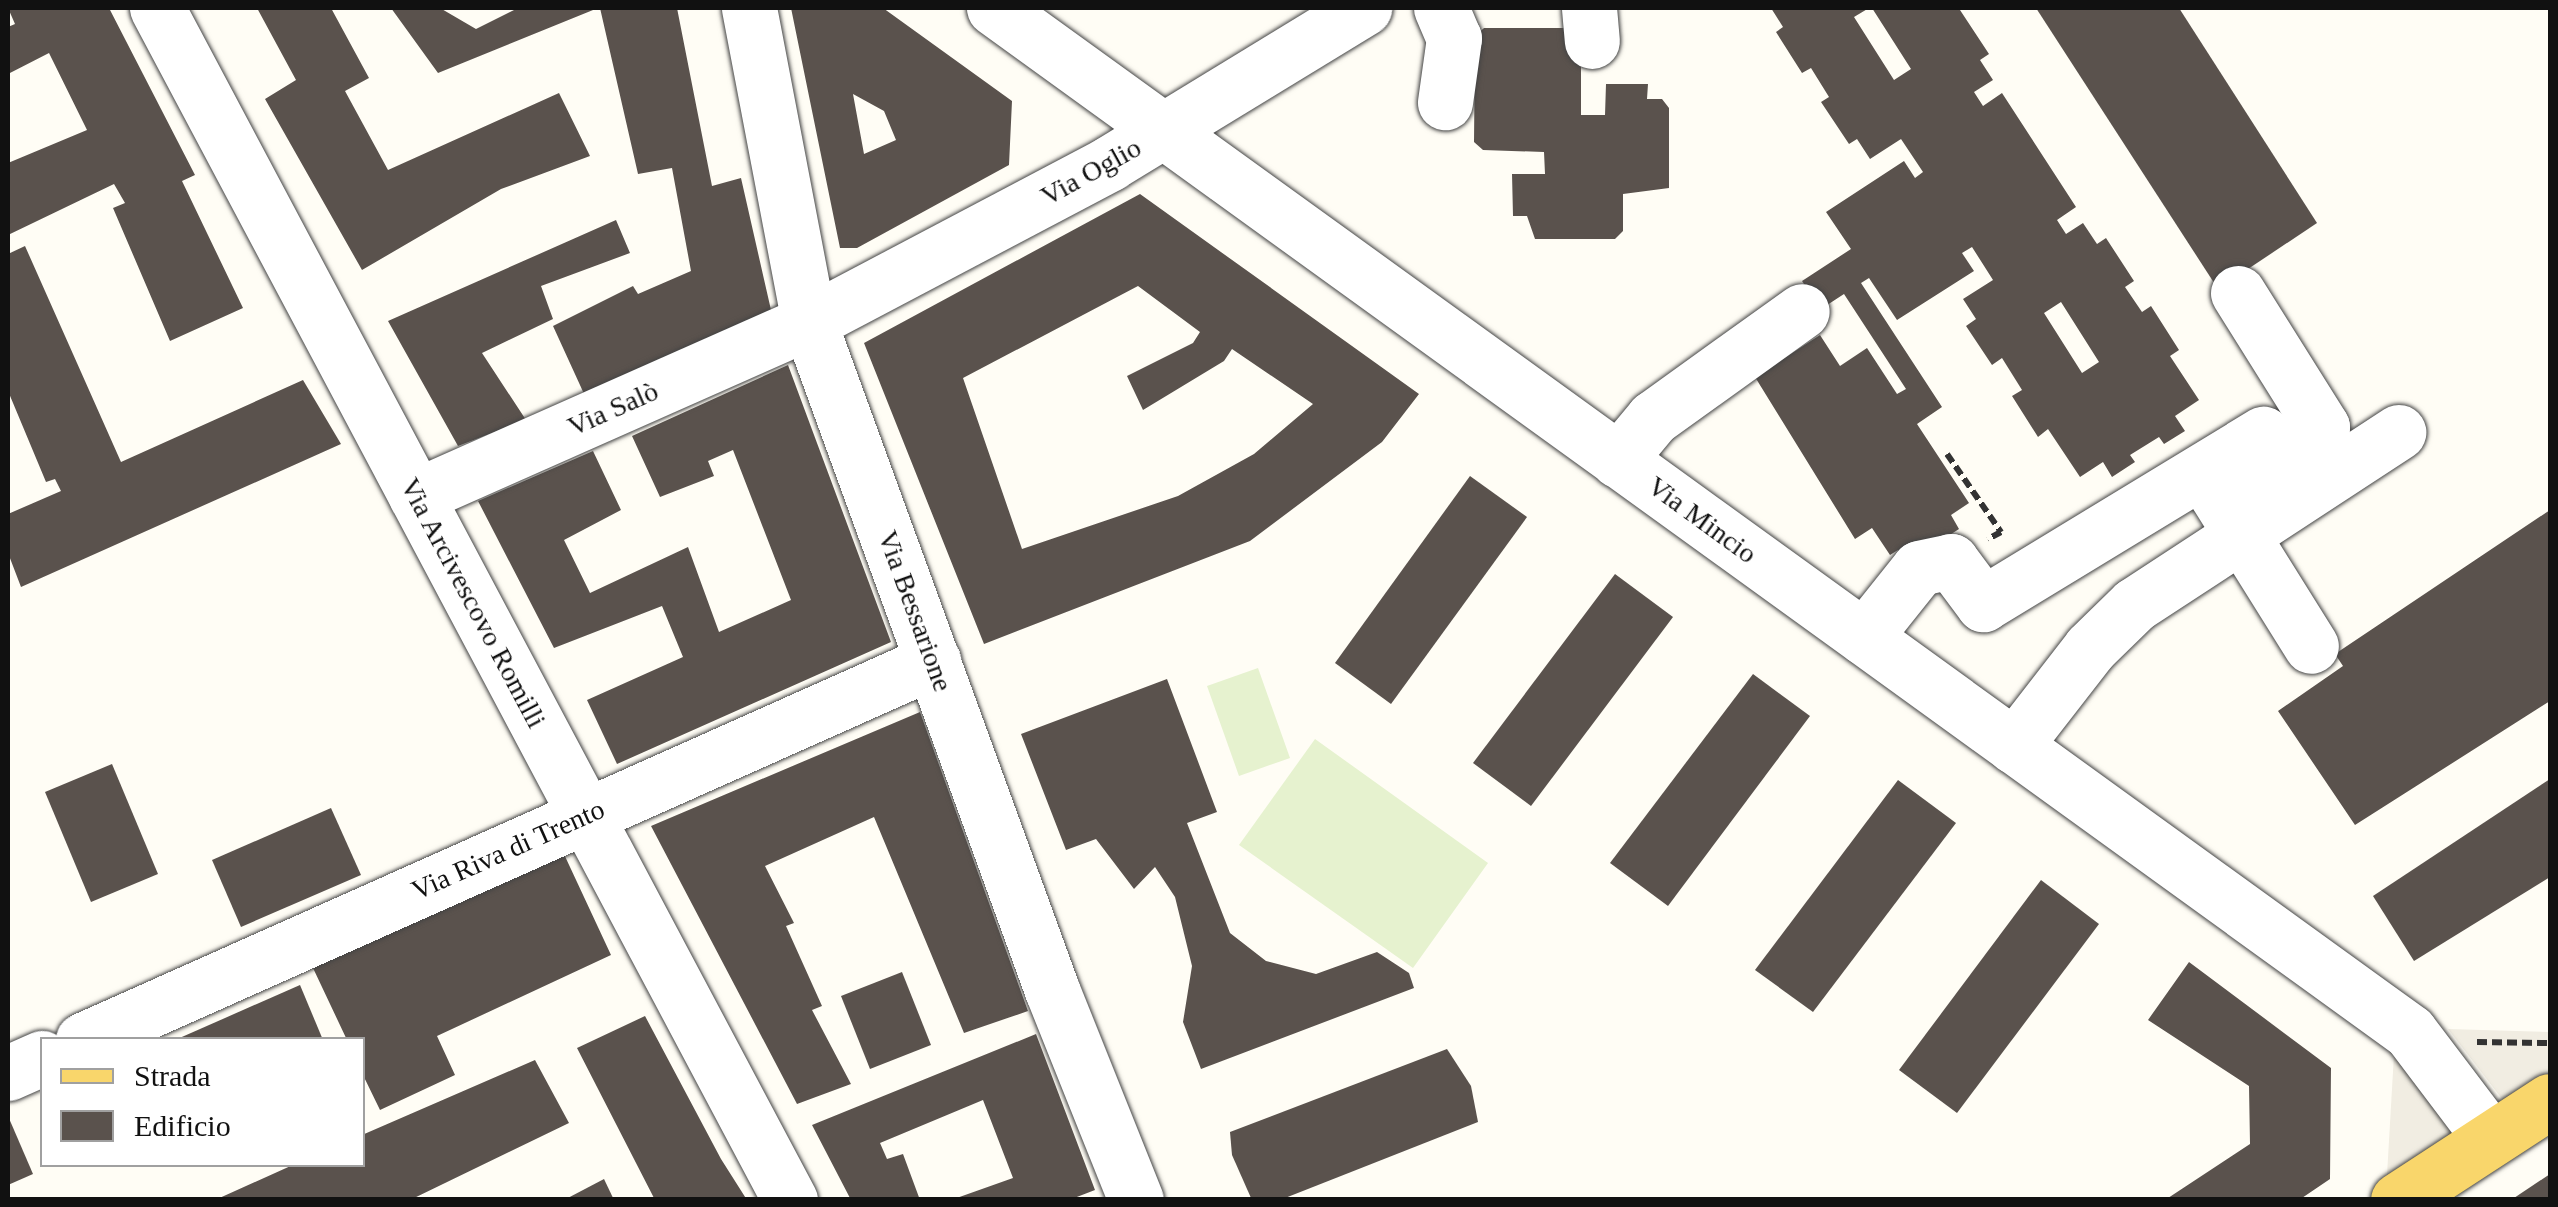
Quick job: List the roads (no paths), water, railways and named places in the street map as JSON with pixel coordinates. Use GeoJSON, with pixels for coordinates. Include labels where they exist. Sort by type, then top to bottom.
{"type":"FeatureCollection","features":[{"type":"Feature","properties":{"kind":"main road"},"geometry":{"type":"LineString","coordinates":[[2398,1200],[2550,1101]]}},
{"type":"Feature","properties":{"kind":"street","name":"Via Arcivescovo Romilli"},"geometry":{"type":"LineString","coordinates":[[156,8],[790,1200]]}},
{"type":"Feature","properties":{"kind":"street","name":"Via Bessarione"},"geometry":{"type":"LineString","coordinates":[[750,8],[809,322],[1136,1200]]}},
{"type":"Feature","properties":{"kind":"street","name":"Via Oglio"},"geometry":{"type":"LineString","coordinates":[[809,322],[1164,131],[1364,8]]}},
{"type":"Feature","properties":{"kind":"street"},"geometry":{"type":"LineString","coordinates":[[1441,8],[1454,38],[1446,102]]}},
{"type":"Feature","properties":{"kind":"street","name":"Via Mincio"},"geometry":{"type":"LineString","coordinates":[[1016,13],[1164,131],[2014,746],[2434,1037],[2490,1139]]}},
{"type":"Feature","properties":{"kind":"street"},"geometry":{"type":"LineString","coordinates":[[2238,293],[2322,427],[2216,494],[2311,646]]}},
{"type":"Feature","properties":{"kind":"street"},"geometry":{"type":"LineString","coordinates":[[1618,460],[1653,418],[1802,311]]}},
{"type":"Feature","properties":{"kind":"street","name":"Via Salò"},"geometry":{"type":"LineString","coordinates":[[416,496],[809,322]]}},
{"type":"Feature","properties":{"kind":"street"},"geometry":{"type":"LineString","coordinates":[[2014,746],[2090,648],[2134,605],[2398,432]]}},
{"type":"Feature","properties":{"kind":"street"},"geometry":{"type":"LineString","coordinates":[[1864,637],[1919,568],[1951,561],[1984,604],[2264,434]]}},
{"type":"Feature","properties":{"kind":"street","name":"Via Riva di Trento"},"geometry":{"type":"LineString","coordinates":[[90,1037],[933,661]]}},
{"type":"Feature","properties":{"kind":"street"},"geometry":{"type":"LineString","coordinates":[[8,1073],[40,1059]]}}]}
